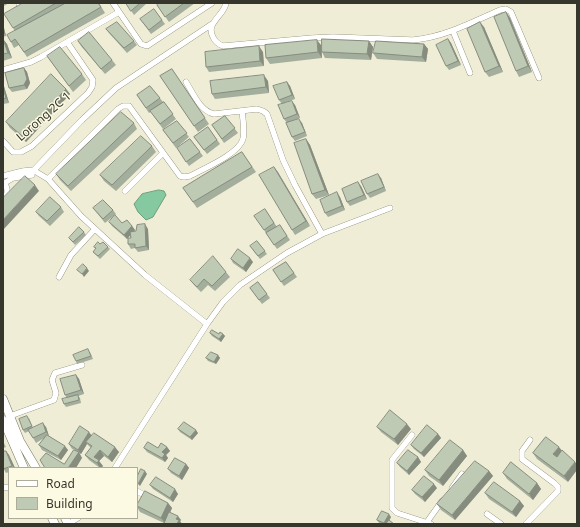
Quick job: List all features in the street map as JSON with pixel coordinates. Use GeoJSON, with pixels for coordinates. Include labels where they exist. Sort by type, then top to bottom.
{"type":"FeatureCollection","features":[{"type":"Feature","properties":{"kind":"main road"},"geometry":{"type":"LineString","coordinates":[[3,399],[6,418],[24,467]]}},
{"type":"Feature","properties":{"kind":"main road"},"geometry":{"type":"LineString","coordinates":[[6,418],[35,467]]}},
{"type":"Feature","properties":{"kind":"street"},"geometry":{"type":"LineString","coordinates":[[113,3],[141,44],[147,46],[212,3]]}},
{"type":"Feature","properties":{"kind":"street"},"geometry":{"type":"LineString","coordinates":[[3,198],[7,194],[4,181],[31,172],[116,88],[212,24],[222,14],[226,7],[226,3]]}},
{"type":"Feature","properties":{"kind":"street"},"geometry":{"type":"LineString","coordinates":[[212,24],[211,32],[214,39],[218,44],[223,46],[312,38],[413,40],[431,38],[453,31],[500,10],[506,9],[511,12],[538,78]]}},
{"type":"Feature","properties":{"kind":"street"},"geometry":{"type":"LineString","coordinates":[[3,70],[31,62],[119,12]]}},
{"type":"Feature","properties":{"kind":"street"},"geometry":{"type":"LineString","coordinates":[[453,31],[470,73]]}},
{"type":"Feature","properties":{"kind":"street","name":"Lorong 2C 1"},"geometry":{"type":"LineString","coordinates":[[3,141],[13,152],[21,152],[32,146],[88,93],[92,87],[92,80],[67,42]]}},
{"type":"Feature","properties":{"kind":"street"},"geometry":{"type":"LineString","coordinates":[[186,82],[201,106],[208,113],[214,114],[258,109],[263,110],[267,114],[283,160],[322,234]]}},
{"type":"Feature","properties":{"kind":"street"},"geometry":{"type":"LineString","coordinates":[[48,179],[86,140],[123,106],[129,106],[180,176],[190,176],[238,149],[243,141],[244,132],[242,111]]}},
{"type":"Feature","properties":{"kind":"street"},"geometry":{"type":"LineString","coordinates":[[125,191],[163,153]]}},
{"type":"Feature","properties":{"kind":"street"},"geometry":{"type":"LineString","coordinates":[[31,172],[48,179],[81,216],[156,285],[207,324]]}},
{"type":"Feature","properties":{"kind":"street"},"geometry":{"type":"LineString","coordinates":[[116,467],[207,324],[223,302],[240,285],[287,253],[322,234],[390,208]]}},
{"type":"Feature","properties":{"kind":"street"},"geometry":{"type":"LineString","coordinates":[[59,277],[71,255],[95,229]]}},
{"type":"Feature","properties":{"kind":"street"},"geometry":{"type":"LineString","coordinates":[[6,418],[54,400],[56,393],[52,380],[55,374],[82,365]]}},
{"type":"Feature","properties":{"kind":"street"},"geometry":{"type":"LineString","coordinates":[[412,435],[392,460],[392,508],[396,513],[429,523],[445,498]]}},
{"type":"Feature","properties":{"kind":"street"},"geometry":{"type":"LineString","coordinates":[[526,524],[558,491],[558,487],[554,483],[522,459],[522,451],[530,440]]}},
{"type":"Feature","properties":{"kind":"street"},"geometry":{"type":"LineString","coordinates":[[449,492],[462,474]]}},
{"type":"Feature","properties":{"kind":"street"},"geometry":{"type":"LineString","coordinates":[[138,492],[146,496]]}},
{"type":"Feature","properties":{"kind":"street"},"geometry":{"type":"LineString","coordinates":[[487,514],[501,524]]}},
{"type":"Feature","properties":{"kind":"shaded area"},"geometry":{"type":"Polygon","coordinates":[[[159,190],[164,191],[166,195],[153,217],[146,220],[138,212],[134,204],[142,194],[159,190]]]}},
{"type":"Feature","properties":{"kind":"building"},"geometry":{"type":"Polygon","coordinates":[[[23,3],[56,3],[13,28],[4,14],[23,3]]]}},
{"type":"Feature","properties":{"kind":"building"},"geometry":{"type":"Polygon","coordinates":[[[66,3],[98,3],[101,7],[24,52],[15,39],[11,42],[7,35],[66,3]]]}},
{"type":"Feature","properties":{"kind":"building"},"geometry":{"type":"Polygon","coordinates":[[[126,3],[140,3],[131,11],[126,3]]]}},
{"type":"Feature","properties":{"kind":"building"},"geometry":{"type":"Polygon","coordinates":[[[159,3],[184,3],[165,17],[157,5],[159,3]]]}},
{"type":"Feature","properties":{"kind":"building"},"geometry":{"type":"Polygon","coordinates":[[[154,9],[162,20],[149,30],[140,19],[154,9]]]}},
{"type":"Feature","properties":{"kind":"building"},"geometry":{"type":"Polygon","coordinates":[[[506,12],[528,66],[516,71],[494,17],[506,12]]]}},
{"type":"Feature","properties":{"kind":"building"},"geometry":{"type":"Polygon","coordinates":[[[117,22],[134,41],[124,48],[106,29],[117,22]]]}},
{"type":"Feature","properties":{"kind":"building"},"geometry":{"type":"Polygon","coordinates":[[[480,22],[499,66],[485,72],[467,29],[480,22]]]}},
{"type":"Feature","properties":{"kind":"building"},"geometry":{"type":"Polygon","coordinates":[[[89,32],[112,60],[101,69],[78,41],[89,32]]]}},
{"type":"Feature","properties":{"kind":"building"},"geometry":{"type":"Polygon","coordinates":[[[3,39],[8,53],[3,54],[3,39]]]}},
{"type":"Feature","properties":{"kind":"building"},"geometry":{"type":"Polygon","coordinates":[[[322,39],[369,41],[367,54],[322,52],[322,39]]]}},
{"type":"Feature","properties":{"kind":"building"},"geometry":{"type":"Polygon","coordinates":[[[448,39],[458,61],[446,66],[436,45],[448,39]]]}},
{"type":"Feature","properties":{"kind":"building"},"geometry":{"type":"Polygon","coordinates":[[[317,40],[318,52],[266,58],[265,45],[317,40]]]}},
{"type":"Feature","properties":{"kind":"building"},"geometry":{"type":"Polygon","coordinates":[[[376,41],[424,44],[422,57],[373,53],[376,41]]]}},
{"type":"Feature","properties":{"kind":"building"},"geometry":{"type":"Polygon","coordinates":[[[259,46],[260,61],[206,67],[205,52],[259,46]]]}},
{"type":"Feature","properties":{"kind":"building"},"geometry":{"type":"Polygon","coordinates":[[[60,47],[82,74],[69,86],[47,56],[60,47]]]}},
{"type":"Feature","properties":{"kind":"building"},"geometry":{"type":"Polygon","coordinates":[[[24,68],[27,79],[24,85],[9,88],[5,73],[24,68]]]}},
{"type":"Feature","properties":{"kind":"building"},"geometry":{"type":"Polygon","coordinates":[[[172,69],[205,118],[194,126],[160,76],[172,69]]]}},
{"type":"Feature","properties":{"kind":"building"},"geometry":{"type":"Polygon","coordinates":[[[51,74],[66,89],[22,136],[6,122],[51,74]]]}},
{"type":"Feature","properties":{"kind":"building"},"geometry":{"type":"Polygon","coordinates":[[[264,75],[266,87],[212,94],[210,81],[264,75]]]}},
{"type":"Feature","properties":{"kind":"building"},"geometry":{"type":"Polygon","coordinates":[[[287,82],[292,95],[279,100],[273,86],[287,82]]]}},
{"type":"Feature","properties":{"kind":"building"},"geometry":{"type":"Polygon","coordinates":[[[150,86],[160,98],[146,108],[137,95],[150,86]]]}},
{"type":"Feature","properties":{"kind":"building"},"geometry":{"type":"Polygon","coordinates":[[[3,88],[6,98],[3,99],[3,88]]]}},
{"type":"Feature","properties":{"kind":"building"},"geometry":{"type":"Polygon","coordinates":[[[292,101],[297,114],[284,119],[278,105],[292,101]]]}},
{"type":"Feature","properties":{"kind":"building"},"geometry":{"type":"Polygon","coordinates":[[[164,102],[173,114],[160,124],[150,111],[164,102]]]}},
{"type":"Feature","properties":{"kind":"building"},"geometry":{"type":"Polygon","coordinates":[[[121,112],[134,123],[68,186],[56,174],[121,112]]]}},
{"type":"Feature","properties":{"kind":"building"},"geometry":{"type":"Polygon","coordinates":[[[225,116],[235,128],[222,139],[212,125],[225,116]]]}},
{"type":"Feature","properties":{"kind":"building"},"geometry":{"type":"Polygon","coordinates":[[[299,119],[305,132],[292,137],[286,123],[299,119]]]}},
{"type":"Feature","properties":{"kind":"building"},"geometry":{"type":"Polygon","coordinates":[[[177,121],[187,133],[173,143],[163,130],[177,121]]]}},
{"type":"Feature","properties":{"kind":"building"},"geometry":{"type":"Polygon","coordinates":[[[208,127],[217,140],[204,150],[194,137],[208,127]]]}},
{"type":"Feature","properties":{"kind":"building"},"geometry":{"type":"Polygon","coordinates":[[[141,136],[152,146],[112,185],[100,175],[141,136]]]}},
{"type":"Feature","properties":{"kind":"building"},"geometry":{"type":"Polygon","coordinates":[[[190,139],[200,152],[186,162],[177,148],[190,139]]]}},
{"type":"Feature","properties":{"kind":"building"},"geometry":{"type":"Polygon","coordinates":[[[306,139],[325,190],[312,194],[294,143],[306,139]]]}},
{"type":"Feature","properties":{"kind":"building"},"geometry":{"type":"Polygon","coordinates":[[[242,152],[252,167],[193,202],[183,188],[242,152]]]}},
{"type":"Feature","properties":{"kind":"building"},"geometry":{"type":"Polygon","coordinates":[[[274,167],[306,221],[292,230],[259,175],[274,167]]]}},
{"type":"Feature","properties":{"kind":"building"},"geometry":{"type":"Polygon","coordinates":[[[378,174],[384,187],[367,194],[361,181],[378,174]]]}},
{"type":"Feature","properties":{"kind":"building"},"geometry":{"type":"Polygon","coordinates":[[[25,176],[35,185],[3,220],[3,198],[25,176]]]}},
{"type":"Feature","properties":{"kind":"building"},"geometry":{"type":"Polygon","coordinates":[[[358,182],[364,195],[347,202],[342,189],[358,182]]]}},
{"type":"Feature","properties":{"kind":"building"},"geometry":{"type":"Polygon","coordinates":[[[337,192],[342,206],[325,213],[320,200],[337,192]]]}},
{"type":"Feature","properties":{"kind":"building"},"geometry":{"type":"Polygon","coordinates":[[[50,197],[61,207],[47,221],[36,212],[50,197]]]}},
{"type":"Feature","properties":{"kind":"building"},"geometry":{"type":"Polygon","coordinates":[[[103,200],[113,210],[103,219],[93,208],[103,200]]]}},
{"type":"Feature","properties":{"kind":"building"},"geometry":{"type":"Polygon","coordinates":[[[265,209],[274,223],[264,230],[254,216],[265,209]]]}},
{"type":"Feature","properties":{"kind":"building"},"geometry":{"type":"Polygon","coordinates":[[[115,215],[122,223],[127,220],[132,226],[124,235],[109,222],[115,215]]]}},
{"type":"Feature","properties":{"kind":"building"},"geometry":{"type":"Polygon","coordinates":[[[145,224],[146,246],[135,248],[135,244],[128,244],[128,238],[131,238],[130,232],[136,231],[137,225],[145,224]]]}},
{"type":"Feature","properties":{"kind":"building"},"geometry":{"type":"Polygon","coordinates":[[[280,225],[287,236],[274,245],[266,233],[280,225]]]}},
{"type":"Feature","properties":{"kind":"building"},"geometry":{"type":"Polygon","coordinates":[[[79,227],[84,232],[73,242],[69,238],[79,227]]]}},
{"type":"Feature","properties":{"kind":"building"},"geometry":{"type":"Polygon","coordinates":[[[257,241],[265,251],[258,256],[250,246],[257,241]]]}},
{"type":"Feature","properties":{"kind":"building"},"geometry":{"type":"Polygon","coordinates":[[[98,242],[100,244],[103,242],[108,247],[98,256],[93,252],[96,248],[94,247],[98,242]]]}},
{"type":"Feature","properties":{"kind":"building"},"geometry":{"type":"Polygon","coordinates":[[[238,249],[250,258],[243,268],[231,259],[238,249]]]}},
{"type":"Feature","properties":{"kind":"building"},"geometry":{"type":"Polygon","coordinates":[[[213,256],[226,272],[212,286],[204,279],[197,287],[190,280],[213,256]]]}},
{"type":"Feature","properties":{"kind":"building"},"geometry":{"type":"Polygon","coordinates":[[[286,262],[294,273],[281,282],[273,270],[286,262]]]}},
{"type":"Feature","properties":{"kind":"building"},"geometry":{"type":"Polygon","coordinates":[[[83,264],[87,268],[82,274],[77,270],[83,264]]]}},
{"type":"Feature","properties":{"kind":"building"},"geometry":{"type":"Polygon","coordinates":[[[258,282],[267,294],[259,300],[250,288],[258,282]]]}},
{"type":"Feature","properties":{"kind":"building"},"geometry":{"type":"Polygon","coordinates":[[[212,330],[219,334],[220,332],[223,334],[219,339],[210,333],[212,330]]]}},
{"type":"Feature","properties":{"kind":"building"},"geometry":{"type":"Polygon","coordinates":[[[88,349],[91,356],[76,361],[73,355],[88,349]]]}},
{"type":"Feature","properties":{"kind":"building"},"geometry":{"type":"Polygon","coordinates":[[[211,352],[218,355],[214,362],[206,358],[211,352]]]}},
{"type":"Feature","properties":{"kind":"building"},"geometry":{"type":"Polygon","coordinates":[[[76,375],[81,390],[65,395],[60,379],[76,375]]]}},
{"type":"Feature","properties":{"kind":"building"},"geometry":{"type":"Polygon","coordinates":[[[78,395],[79,400],[64,404],[62,399],[78,395]]]}},
{"type":"Feature","properties":{"kind":"building"},"geometry":{"type":"Polygon","coordinates":[[[390,410],[407,424],[394,439],[377,427],[390,410]]]}},
{"type":"Feature","properties":{"kind":"building"},"geometry":{"type":"Polygon","coordinates":[[[27,416],[32,426],[23,430],[19,419],[27,416]]]}},
{"type":"Feature","properties":{"kind":"building"},"geometry":{"type":"Polygon","coordinates":[[[184,422],[196,430],[190,437],[178,429],[184,422]]]}},
{"type":"Feature","properties":{"kind":"building"},"geometry":{"type":"Polygon","coordinates":[[[43,423],[46,432],[33,438],[28,430],[43,423]]]}},
{"type":"Feature","properties":{"kind":"building"},"geometry":{"type":"Polygon","coordinates":[[[427,425],[438,434],[421,453],[411,445],[427,425]]]}},
{"type":"Feature","properties":{"kind":"building"},"geometry":{"type":"Polygon","coordinates":[[[80,426],[89,432],[78,450],[69,444],[80,426]]]}},
{"type":"Feature","properties":{"kind":"building"},"geometry":{"type":"Polygon","coordinates":[[[94,433],[115,447],[108,457],[100,450],[94,457],[99,460],[97,463],[85,455],[92,446],[86,442],[94,433]]]}},
{"type":"Feature","properties":{"kind":"building"},"geometry":{"type":"Polygon","coordinates":[[[47,435],[65,446],[58,456],[39,445],[47,435]]]}},
{"type":"Feature","properties":{"kind":"building"},"geometry":{"type":"Polygon","coordinates":[[[546,437],[559,447],[553,454],[557,457],[562,450],[575,462],[564,476],[533,453],[546,437]]]}},
{"type":"Feature","properties":{"kind":"building"},"geometry":{"type":"Polygon","coordinates":[[[450,440],[463,450],[439,480],[425,470],[450,440]]]}},
{"type":"Feature","properties":{"kind":"building"},"geometry":{"type":"Polygon","coordinates":[[[148,442],[158,448],[161,443],[167,447],[162,452],[165,454],[162,458],[144,448],[148,442]]]}},
{"type":"Feature","properties":{"kind":"building"},"geometry":{"type":"Polygon","coordinates":[[[74,450],[79,452],[69,467],[44,467],[40,460],[46,453],[64,464],[74,450]]]}},
{"type":"Feature","properties":{"kind":"building"},"geometry":{"type":"Polygon","coordinates":[[[408,450],[418,457],[407,471],[397,463],[408,450]]]}},
{"type":"Feature","properties":{"kind":"building"},"geometry":{"type":"Polygon","coordinates":[[[3,451],[6,451],[12,466],[3,469],[3,451]]]}},
{"type":"Feature","properties":{"kind":"building"},"geometry":{"type":"Polygon","coordinates":[[[175,458],[186,464],[179,476],[168,469],[175,458]]]}},
{"type":"Feature","properties":{"kind":"building"},"geometry":{"type":"Polygon","coordinates":[[[475,461],[489,471],[452,515],[437,504],[475,461]]]}},
{"type":"Feature","properties":{"kind":"building"},"geometry":{"type":"Polygon","coordinates":[[[511,462],[537,483],[529,494],[503,473],[511,462]]]}},
{"type":"Feature","properties":{"kind":"building"},"geometry":{"type":"Polygon","coordinates":[[[141,469],[145,471],[138,484],[138,475],[141,469]]]}},
{"type":"Feature","properties":{"kind":"building"},"geometry":{"type":"Polygon","coordinates":[[[424,476],[434,484],[422,497],[412,490],[424,476]]]}},
{"type":"Feature","properties":{"kind":"building"},"geometry":{"type":"Polygon","coordinates":[[[156,477],[175,489],[170,498],[150,485],[156,477]]]}},
{"type":"Feature","properties":{"kind":"building"},"geometry":{"type":"Polygon","coordinates":[[[494,482],[520,501],[512,512],[485,493],[494,482]]]}},
{"type":"Feature","properties":{"kind":"building"},"geometry":{"type":"Polygon","coordinates":[[[145,491],[168,503],[161,518],[138,506],[138,503],[145,491]]]}},
{"type":"Feature","properties":{"kind":"building"},"geometry":{"type":"Polygon","coordinates":[[[382,511],[389,514],[384,523],[377,520],[382,511]]]}},
{"type":"Feature","properties":{"kind":"building"},"geometry":{"type":"Polygon","coordinates":[[[169,512],[178,516],[176,519],[179,520],[177,524],[164,524],[169,512]]]}},
{"type":"Feature","properties":{"kind":"building"},"geometry":{"type":"Polygon","coordinates":[[[389,520],[394,524],[386,524],[389,520]]]}}]}
